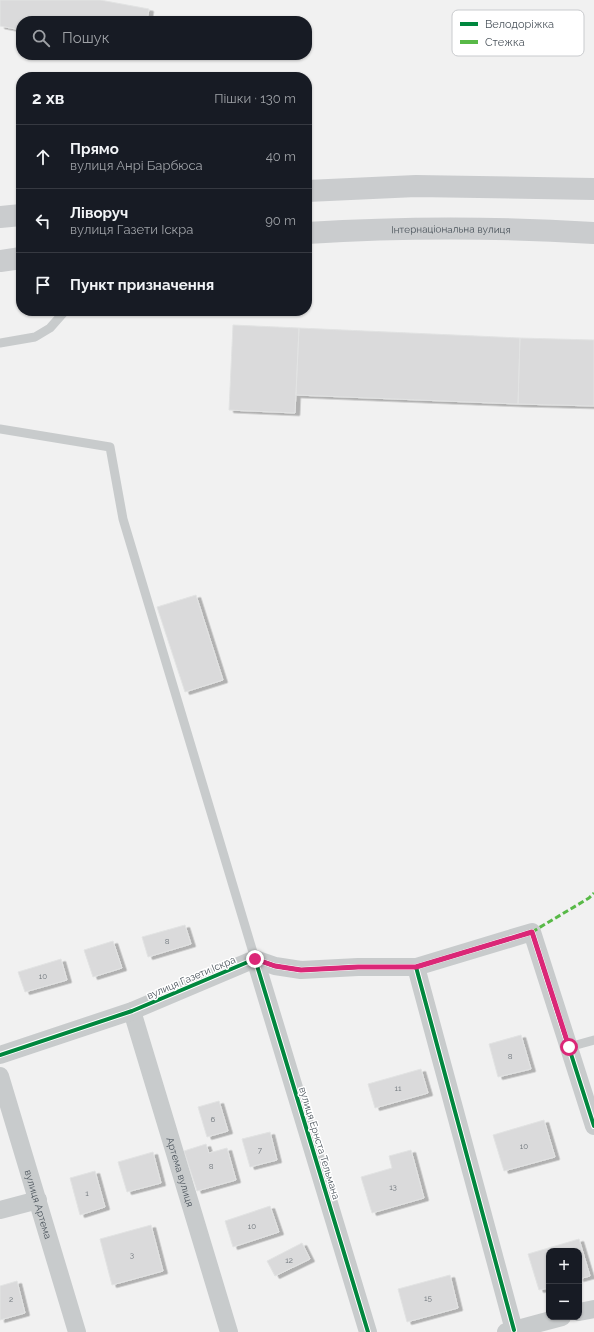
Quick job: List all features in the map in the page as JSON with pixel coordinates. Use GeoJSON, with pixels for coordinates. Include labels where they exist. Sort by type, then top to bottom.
{"type":"FeatureCollection","features":[{"type":"Feature","properties":{"kind":"main road"},"geometry":{"type":"LineString","coordinates":[[312,191],[416,186],[594,189]]}},
{"type":"Feature","properties":{"kind":"main road"},"geometry":{"type":"LineString","coordinates":[[0,217],[16,215]]}},
{"type":"Feature","properties":{"kind":"main road","name":"Інтернаціональна вулиця"},"geometry":{"type":"LineString","coordinates":[[312,233],[492,228],[594,234]]}},
{"type":"Feature","properties":{"kind":"main road"},"geometry":{"type":"LineString","coordinates":[[0,261],[16,259]]}},
{"type":"Feature","properties":{"kind":"street"},"geometry":{"type":"LineString","coordinates":[[255,959],[275,966],[301,970],[358,967],[416,967],[532,932],[594,1126]]}},
{"type":"Feature","properties":{"kind":"street","name":"вулиця Газети Іскра"},"geometry":{"type":"LineString","coordinates":[[0,1055],[132,1011],[255,959]]}},
{"type":"Feature","properties":{"kind":"street","name":"вулиця Ернста Тельмана"},"geometry":{"type":"LineString","coordinates":[[255,959],[368,1332]]}},
{"type":"Feature","properties":{"kind":"street"},"geometry":{"type":"LineString","coordinates":[[416,967],[512,1331],[551,1320]]}},
{"type":"Feature","properties":{"kind":"street","name":"Артема вулиця"},"geometry":{"type":"LineString","coordinates":[[132,1011],[229,1332]]}},
{"type":"Feature","properties":{"kind":"street","name":"вулиця Артема"},"geometry":{"type":"LineString","coordinates":[[0,1076],[77,1332]]}},
{"type":"Feature","properties":{"kind":"street"},"geometry":{"type":"LineString","coordinates":[[0,1210],[38,1200]]}},
{"type":"Feature","properties":{"kind":"street"},"geometry":{"type":"LineString","coordinates":[[582,1311],[594,1309]]}},
{"type":"Feature","properties":{"kind":"lane"},"geometry":{"type":"LineString","coordinates":[[0,343],[35,337],[50,328],[61,316]]}},
{"type":"Feature","properties":{"kind":"lane"},"geometry":{"type":"LineString","coordinates":[[0,429],[110,447],[123,519],[255,959]]}},
{"type":"Feature","properties":{"kind":"lane"},"geometry":{"type":"LineString","coordinates":[[569,1047],[594,1040]]}},
{"type":"Feature","properties":{"kind":"building"},"geometry":{"type":"Polygon","coordinates":[[[0,0],[100,0],[149,9],[148,16],[16,16],[16,29],[0,26],[0,0]]]}},
{"type":"Feature","properties":{"kind":"building"},"geometry":{"type":"Polygon","coordinates":[[[233,325],[299,328],[295,413],[229,410],[233,325]]]}},
{"type":"Feature","properties":{"kind":"building"},"geometry":{"type":"Polygon","coordinates":[[[299,328],[520,338],[518,404],[296,395],[299,328]]]}},
{"type":"Feature","properties":{"kind":"building"},"geometry":{"type":"Polygon","coordinates":[[[520,338],[594,340],[594,406],[518,404],[520,338]]]}},
{"type":"Feature","properties":{"kind":"building"},"geometry":{"type":"Polygon","coordinates":[[[196,595],[223,680],[185,692],[157,607],[196,595]]]}},
{"type":"Feature","properties":{"kind":"building"},"geometry":{"type":"Polygon","coordinates":[[[185,925],[191,944],[148,957],[142,937],[185,925]]]}},
{"type":"Feature","properties":{"kind":"building"},"geometry":{"type":"Polygon","coordinates":[[[113,941],[122,968],[93,977],[84,950],[113,941]]]}},
{"type":"Feature","properties":{"kind":"building"},"geometry":{"type":"Polygon","coordinates":[[[61,959],[67,980],[25,992],[18,972],[61,959]]]}},
{"type":"Feature","properties":{"kind":"building"},"geometry":{"type":"Polygon","coordinates":[[[521,1035],[531,1069],[498,1077],[489,1044],[521,1035]]]}},
{"type":"Feature","properties":{"kind":"building"},"geometry":{"type":"Polygon","coordinates":[[[421,1069],[428,1093],[375,1108],[368,1084],[421,1069]]]}},
{"type":"Feature","properties":{"kind":"building"},"geometry":{"type":"Polygon","coordinates":[[[219,1101],[228,1131],[207,1137],[198,1107],[219,1101]]]}},
{"type":"Feature","properties":{"kind":"building"},"geometry":{"type":"Polygon","coordinates":[[[544,1120],[555,1157],[504,1171],[493,1135],[544,1120]]]}},
{"type":"Feature","properties":{"kind":"building"},"geometry":{"type":"Polygon","coordinates":[[[270,1132],[277,1160],[250,1167],[242,1139],[270,1132]]]}},
{"type":"Feature","properties":{"kind":"building"},"geometry":{"type":"Polygon","coordinates":[[[206,1144],[209,1153],[227,1148],[236,1180],[197,1191],[184,1151],[206,1144]]]}},
{"type":"Feature","properties":{"kind":"building"},"geometry":{"type":"Polygon","coordinates":[[[411,1150],[424,1198],[372,1213],[361,1177],[392,1168],[389,1156],[411,1150]]]}},
{"type":"Feature","properties":{"kind":"building"},"geometry":{"type":"Polygon","coordinates":[[[153,1152],[161,1183],[127,1192],[118,1162],[153,1152]]]}},
{"type":"Feature","properties":{"kind":"building"},"geometry":{"type":"Polygon","coordinates":[[[95,1171],[105,1207],[80,1215],[70,1178],[95,1171]]]}},
{"type":"Feature","properties":{"kind":"building"},"geometry":{"type":"Polygon","coordinates":[[[270,1206],[279,1232],[233,1247],[225,1221],[270,1206]]]}},
{"type":"Feature","properties":{"kind":"building"},"geometry":{"type":"Polygon","coordinates":[[[151,1225],[163,1271],[112,1285],[100,1239],[151,1225]]]}},
{"type":"Feature","properties":{"kind":"building"},"geometry":{"type":"Polygon","coordinates":[[[579,1239],[582,1248],[548,1248],[579,1239]]]}},
{"type":"Feature","properties":{"kind":"building"},"geometry":{"type":"Polygon","coordinates":[[[302,1243],[310,1259],[275,1276],[267,1261],[302,1243]]]}},
{"type":"Feature","properties":{"kind":"building"},"geometry":{"type":"Polygon","coordinates":[[[546,1249],[546,1289],[539,1290],[528,1254],[546,1249]]]}},
{"type":"Feature","properties":{"kind":"building"},"geometry":{"type":"Polygon","coordinates":[[[582,1249],[590,1276],[582,1278],[582,1249]]]}},
{"type":"Feature","properties":{"kind":"building"},"geometry":{"type":"Polygon","coordinates":[[[450,1275],[458,1308],[407,1322],[398,1289],[450,1275]]]}},
{"type":"Feature","properties":{"kind":"building"},"geometry":{"type":"Polygon","coordinates":[[[17,1281],[25,1313],[0,1320],[0,1286],[17,1281]]]}},
{"type":"Feature","properties":{"kind":"marked path"},"geometry":{"type":"LineString","coordinates":[[532,932],[589,898],[594,893]]}},
{"type":"Feature","properties":{"kind":"cycle path"},"geometry":{"type":"LineString","coordinates":[[0,1055],[132,1011],[255,959],[275,966],[301,970],[358,967],[416,967],[532,932],[594,1126]]}},
{"type":"Feature","properties":{"kind":"cycle path"},"geometry":{"type":"LineString","coordinates":[[255,959],[368,1332]]}},
{"type":"Feature","properties":{"kind":"cycle path"},"geometry":{"type":"LineString","coordinates":[[416,967],[514,1330]]}},
{"type":"Feature","properties":{"kind":"route"},"geometry":{"type":"LineString","coordinates":[[255,959],[275,966],[301,970],[358,967],[416,967],[532,932],[569,1047]]}}]}
